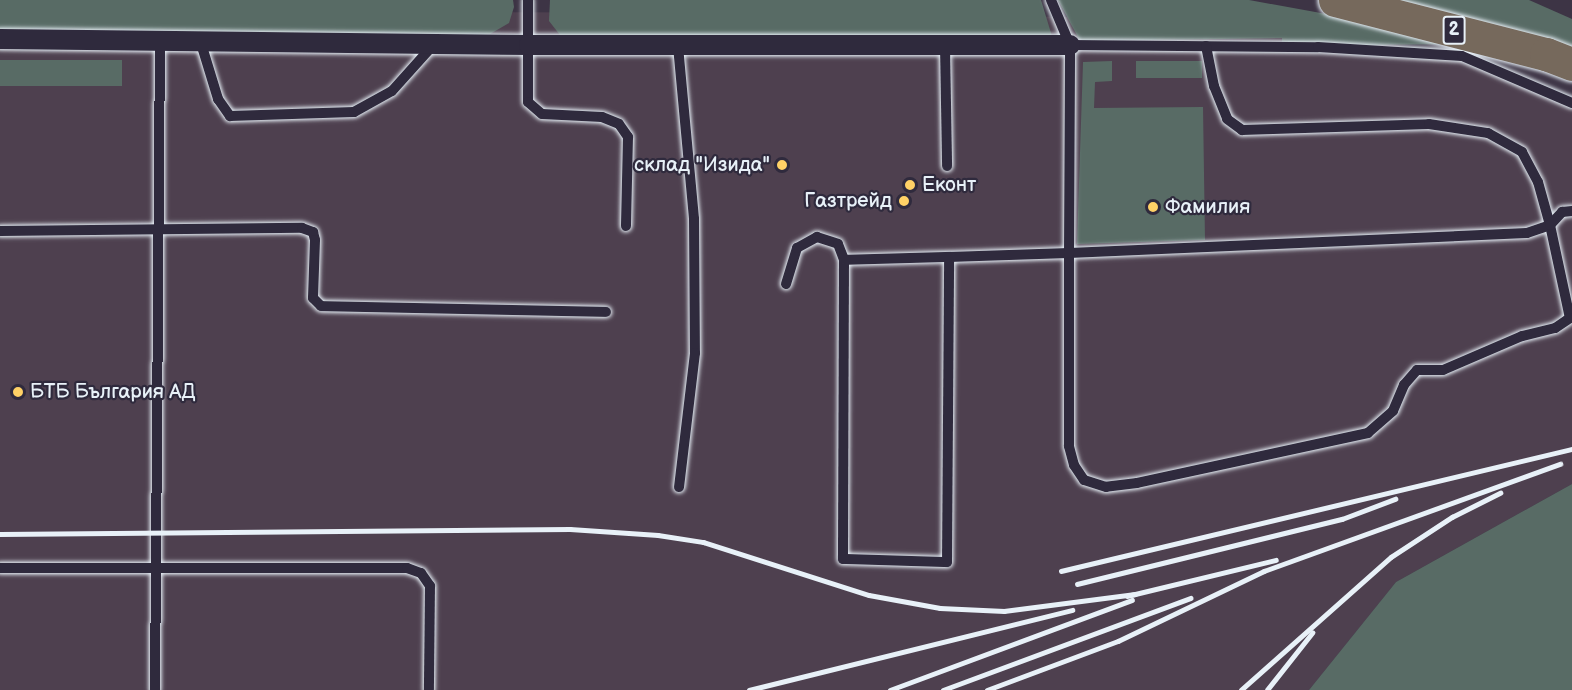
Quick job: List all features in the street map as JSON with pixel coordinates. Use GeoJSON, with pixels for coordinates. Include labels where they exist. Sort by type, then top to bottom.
{"type":"FeatureCollection","features":[{"type":"Feature","properties":{"kind":"highway","name":"2"},"geometry":{"type":"LineString","coordinates":[[1335,0],[1546,54],[1572,64]]}},
{"type":"Feature","properties":{"kind":"street"},"geometry":{"type":"LineString","coordinates":[[0,39],[678,46],[1070,45]]}},
{"type":"Feature","properties":{"kind":"lane"},"geometry":{"type":"LineString","coordinates":[[528,0],[528,102],[542,114],[602,117],[620,124],[628,137],[626,226]]}},
{"type":"Feature","properties":{"kind":"lane"},"geometry":{"type":"LineString","coordinates":[[1051,0],[1070,45],[1069,446],[1074,465],[1084,480],[1106,487],[1368,433],[1393,411],[1404,385],[1417,370],[1443,369],[1522,336],[1555,328],[1570,318],[1550,225],[1538,182],[1522,153],[1488,133],[1429,124],[1242,130],[1227,119],[1214,86],[1206,46]]}},
{"type":"Feature","properties":{"kind":"lane"},"geometry":{"type":"LineString","coordinates":[[155,690],[158,569],[160,40]]}},
{"type":"Feature","properties":{"kind":"lane"},"geometry":{"type":"LineString","coordinates":[[200,40],[218,99],[230,116],[354,112],[392,91],[435,43]]}},
{"type":"Feature","properties":{"kind":"lane"},"geometry":{"type":"LineString","coordinates":[[1070,45],[1318,47],[1462,56],[1572,103]]}},
{"type":"Feature","properties":{"kind":"lane"},"geometry":{"type":"LineString","coordinates":[[678,46],[694,219],[695,353],[679,487]]}},
{"type":"Feature","properties":{"kind":"lane"},"geometry":{"type":"LineString","coordinates":[[945,46],[947,166]]}},
{"type":"Feature","properties":{"kind":"lane"},"geometry":{"type":"LineString","coordinates":[[844,260],[1527,234],[1550,225],[1562,212],[1572,211]]}},
{"type":"Feature","properties":{"kind":"lane"},"geometry":{"type":"LineString","coordinates":[[0,231],[302,228],[313,232],[313,298],[321,306],[606,312]]}},
{"type":"Feature","properties":{"kind":"lane"},"geometry":{"type":"LineString","coordinates":[[786,284],[797,248],[817,237],[838,244],[844,260],[843,559],[947,562],[949,257]]}},
{"type":"Feature","properties":{"kind":"lane"},"geometry":{"type":"LineString","coordinates":[[0,568],[407,568],[421,573],[429,586],[429,690]]}},
{"type":"Feature","properties":{"kind":"shaded area"},"geometry":{"type":"Polygon","coordinates":[[[0,11],[860,13],[1232,20],[1368,38],[1501,70],[1572,98],[1572,484],[1396,582],[1309,690],[0,690],[0,11]]]}},
{"type":"Feature","properties":{"kind":"green space"},"geometry":{"type":"Polygon","coordinates":[[[0,0],[513,0],[514,7],[509,23],[485,37],[0,29],[0,0]]]}},
{"type":"Feature","properties":{"kind":"green space"},"geometry":{"type":"Polygon","coordinates":[[[550,0],[1041,0],[1054,43],[560,35],[549,21],[550,0]]]}},
{"type":"Feature","properties":{"kind":"green space"},"geometry":{"type":"Polygon","coordinates":[[[1058,0],[1249,0],[1392,26],[1458,44],[1282,46],[1282,38],[1080,41],[1058,0]]]}},
{"type":"Feature","properties":{"kind":"green space"},"geometry":{"type":"Polygon","coordinates":[[[1376,0],[1529,0],[1572,19],[1572,57],[1376,0]]]}},
{"type":"Feature","properties":{"kind":"green space"},"geometry":{"type":"Polygon","coordinates":[[[0,60],[122,60],[122,86],[0,86],[0,60]]]}},
{"type":"Feature","properties":{"kind":"green space"},"geometry":{"type":"Polygon","coordinates":[[[1112,61],[1112,81],[1095,82],[1094,108],[1203,107],[1205,240],[1077,244],[1083,62],[1112,61]]]}},
{"type":"Feature","properties":{"kind":"green space"},"geometry":{"type":"Polygon","coordinates":[[[1136,61],[1202,61],[1202,78],[1136,78],[1136,61]]]}},
{"type":"Feature","properties":{"kind":"green space"},"geometry":{"type":"Polygon","coordinates":[[[1572,484],[1572,690],[1309,690],[1396,582],[1572,484]]]}},
{"type":"Feature","properties":{"kind":"railway"},"geometry":{"type":"LineString","coordinates":[[1061,571],[1572,449]]}},
{"type":"Feature","properties":{"kind":"railway"},"geometry":{"type":"LineString","coordinates":[[987,690],[1118,641],[1264,571],[1560,464]]}},
{"type":"Feature","properties":{"kind":"railway"},"geometry":{"type":"LineString","coordinates":[[1241,690],[1391,557],[1452,517],[1500,493]]}},
{"type":"Feature","properties":{"kind":"railway"},"geometry":{"type":"LineString","coordinates":[[1077,584],[1342,519],[1395,499]]}},
{"type":"Feature","properties":{"kind":"railway"},"geometry":{"type":"LineString","coordinates":[[0,534],[570,529],[658,535],[703,542],[869,595],[940,608],[1004,611],[1135,594]]}},
{"type":"Feature","properties":{"kind":"railway"},"geometry":{"type":"LineString","coordinates":[[1127,596],[1276,560]]}},
{"type":"Feature","properties":{"kind":"railway"},"geometry":{"type":"LineString","coordinates":[[943,690],[1190,598]]}},
{"type":"Feature","properties":{"kind":"railway"},"geometry":{"type":"LineString","coordinates":[[890,690],[1132,600]]}},
{"type":"Feature","properties":{"kind":"railway"},"geometry":{"type":"LineString","coordinates":[[749,690],[1072,610]]}},
{"type":"Feature","properties":{"kind":"railway"},"geometry":{"type":"LineString","coordinates":[[1267,690],[1312,633]]}},
{"type":"Feature","properties":{"kind":"place","name":"склад \"Изида\""},"geometry":{"type":"Point","coordinates":[782,165]}},
{"type":"Feature","properties":{"kind":"place","name":"Еконт"},"geometry":{"type":"Point","coordinates":[910,185]}},
{"type":"Feature","properties":{"kind":"place","name":"Газтрейд"},"geometry":{"type":"Point","coordinates":[904,201]}},
{"type":"Feature","properties":{"kind":"place","name":"Фамилия"},"geometry":{"type":"Point","coordinates":[1153,207]}},
{"type":"Feature","properties":{"kind":"place","name":"БТБ България АД"},"geometry":{"type":"Point","coordinates":[18,392]}}]}
